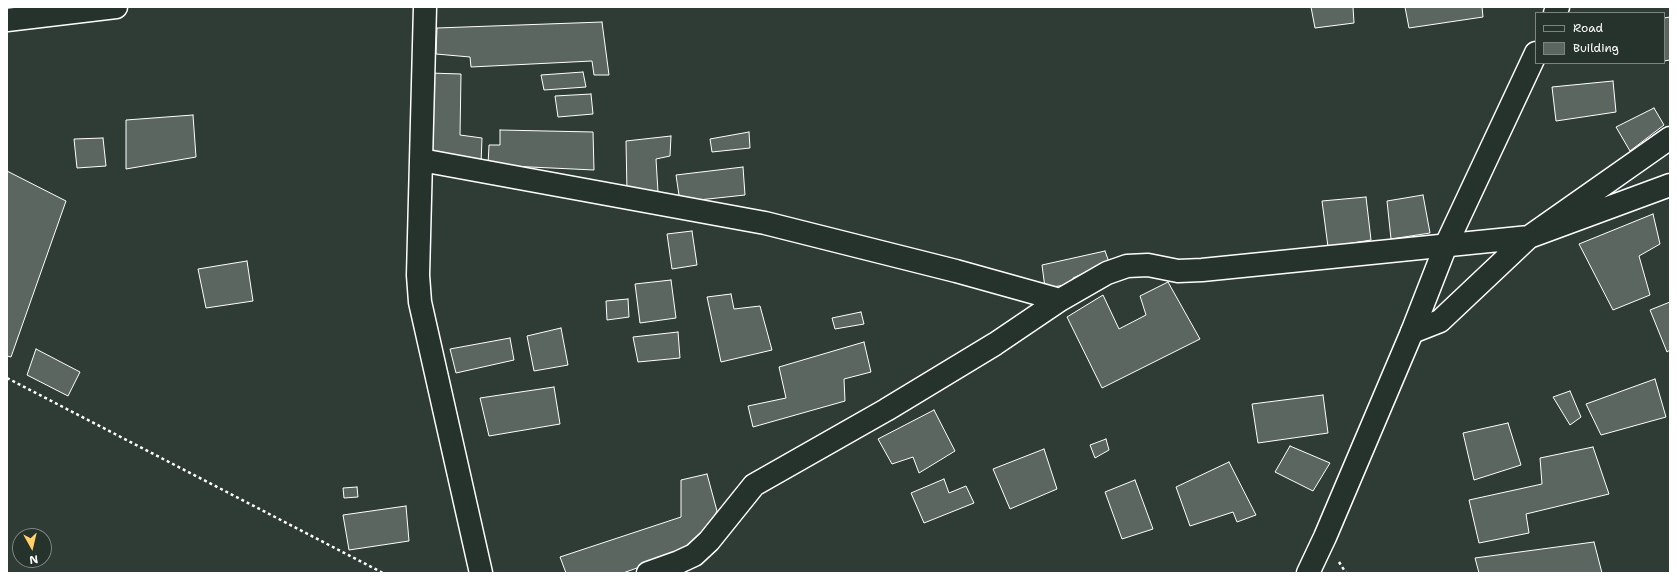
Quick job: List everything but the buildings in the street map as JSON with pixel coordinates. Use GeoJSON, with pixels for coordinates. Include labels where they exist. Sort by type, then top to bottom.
{"type":"FeatureCollection","features":[{"type":"Feature","properties":{"kind":"street"},"geometry":{"type":"LineString","coordinates":[[7,20],[116,7]]}},
{"type":"Feature","properties":{"kind":"street"},"geometry":{"type":"LineString","coordinates":[[425,7],[418,276],[420,302],[481,573]]}},
{"type":"Feature","properties":{"kind":"street"},"geometry":{"type":"LineString","coordinates":[[1308,573],[1325,537],[1412,332],[1446,245],[1535,55]]}},
{"type":"Feature","properties":{"kind":"street"},"geometry":{"type":"LineString","coordinates":[[1412,332],[1440,321],[1529,237],[1670,138]]}},
{"type":"Feature","properties":{"kind":"street"},"geometry":{"type":"LineString","coordinates":[[421,160],[765,223],[956,271],[1060,300]]}},
{"type":"Feature","properties":{"kind":"street"},"geometry":{"type":"LineString","coordinates":[[648,573],[679,562],[694,554],[709,542],[754,485],[886,410],[963,364],[1060,300],[1107,273],[1127,266],[1148,265],[1178,271],[1202,270],[1529,237],[1670,185]]}},
{"type":"Feature","properties":{"kind":"path"},"geometry":{"type":"LineString","coordinates":[[7,378],[383,573]]}}]}
